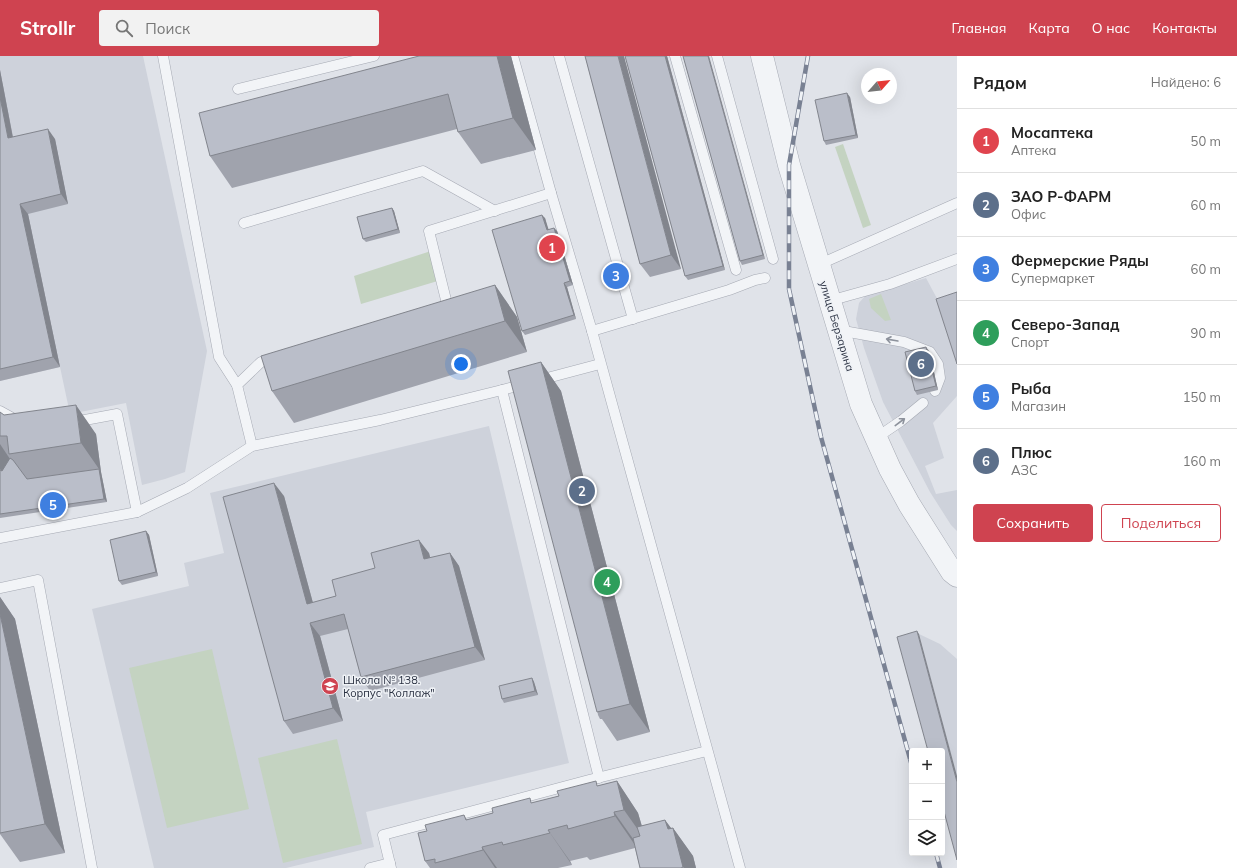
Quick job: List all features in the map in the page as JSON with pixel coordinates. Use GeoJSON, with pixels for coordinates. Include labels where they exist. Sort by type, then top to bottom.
{"type":"FeatureCollection","features":[{"type":"Feature","properties":{"kind":"street","name":"улица Берзарина"},"geometry":{"type":"LineString","coordinates":[[762,56],[789,165],[861,404],[909,504],[952,572],[957,576]]}},
{"type":"Feature","properties":{"kind":"lane"},"geometry":{"type":"LineString","coordinates":[[163,56],[219,357],[237,385],[252,446]]}},
{"type":"Feature","properties":{"kind":"lane"},"geometry":{"type":"LineString","coordinates":[[238,89],[374,56]]}},
{"type":"Feature","properties":{"kind":"lane"},"geometry":{"type":"LineString","coordinates":[[513,56],[592,332],[740,868]]}},
{"type":"Feature","properties":{"kind":"lane"},"geometry":{"type":"LineString","coordinates":[[559,56],[633,319]]}},
{"type":"Feature","properties":{"kind":"lane"},"geometry":{"type":"LineString","coordinates":[[675,56],[736,270]]}},
{"type":"Feature","properties":{"kind":"lane"},"geometry":{"type":"LineString","coordinates":[[717,56],[772,259]]}},
{"type":"Feature","properties":{"kind":"lane"},"geometry":{"type":"LineString","coordinates":[[244,223],[423,171],[495,211]]}},
{"type":"Feature","properties":{"kind":"lane"},"geometry":{"type":"LineString","coordinates":[[434,312],[448,308],[429,231],[551,193]]}},
{"type":"Feature","properties":{"kind":"lane"},"geometry":{"type":"LineString","coordinates":[[818,264],[957,203]]}},
{"type":"Feature","properties":{"kind":"lane"},"geometry":{"type":"LineString","coordinates":[[829,301],[890,284],[957,259]]}},
{"type":"Feature","properties":{"kind":"lane"},"geometry":{"type":"LineString","coordinates":[[592,332],[729,290],[755,280],[766,278]]}},
{"type":"Feature","properties":{"kind":"lane"},"geometry":{"type":"LineString","coordinates":[[838,330],[904,342],[930,352],[938,364],[940,378],[935,391]]}},
{"type":"Feature","properties":{"kind":"lane"},"geometry":{"type":"LineString","coordinates":[[237,385],[261,362],[283,356]]}},
{"type":"Feature","properties":{"kind":"lane"},"geometry":{"type":"LineString","coordinates":[[0,538],[137,512],[188,488],[252,446],[380,420],[600,364]]}},
{"type":"Feature","properties":{"kind":"lane"},"geometry":{"type":"LineString","coordinates":[[502,390],[599,778]]}},
{"type":"Feature","properties":{"kind":"lane"},"geometry":{"type":"LineString","coordinates":[[876,438],[901,421],[923,403]]}},
{"type":"Feature","properties":{"kind":"lane"},"geometry":{"type":"LineString","coordinates":[[0,411],[29,427]]}},
{"type":"Feature","properties":{"kind":"lane"},"geometry":{"type":"LineString","coordinates":[[63,424],[117,414],[137,512]]}},
{"type":"Feature","properties":{"kind":"lane"},"geometry":{"type":"LineString","coordinates":[[0,588],[38,580],[92,868]]}},
{"type":"Feature","properties":{"kind":"lane"},"geometry":{"type":"LineString","coordinates":[[370,868],[391,866],[383,835],[707,751]]}},
{"type":"Feature","properties":{"kind":"shaded area"},"geometry":{"type":"Polygon","coordinates":[[[0,56],[143,56],[207,351],[185,472],[142,485],[126,403],[70,414],[60,367],[0,381],[0,56]]]}},
{"type":"Feature","properties":{"kind":"shaded area"},"geometry":{"type":"Polygon","coordinates":[[[926,278],[941,306],[957,356],[957,396],[933,423],[944,458],[925,466],[936,494],[957,490],[957,531],[951,525],[930,492],[883,402],[864,348],[856,319],[859,303],[865,296],[926,278]]]}},
{"type":"Feature","properties":{"kind":"shaded area","name":"Школа № 138. Корпус \"Коллаж\""},"geometry":{"type":"Polygon","coordinates":[[[489,426],[569,763],[366,812],[374,847],[286,868],[154,868],[92,609],[189,586],[184,563],[224,553],[210,493],[489,426]]]}},
{"type":"Feature","properties":{"kind":"shaded area"},"geometry":{"type":"Polygon","coordinates":[[[919,634],[940,644],[957,659],[957,854],[945,772],[945,748],[941,748],[900,641],[919,634]]]}},
{"type":"Feature","properties":{"kind":"green space"},"geometry":{"type":"Polygon","coordinates":[[[843,144],[871,225],[863,228],[835,147],[843,144]]]}},
{"type":"Feature","properties":{"kind":"green space"},"geometry":{"type":"Polygon","coordinates":[[[434,250],[441,280],[361,304],[354,276],[434,250]]]}},
{"type":"Feature","properties":{"kind":"green space"},"geometry":{"type":"Polygon","coordinates":[[[881,294],[891,320],[885,321],[871,308],[869,299],[881,294]]]}},
{"type":"Feature","properties":{"kind":"green space"},"geometry":{"type":"Polygon","coordinates":[[[212,649],[249,809],[167,828],[129,668],[212,649]]]}},
{"type":"Feature","properties":{"kind":"green space"},"geometry":{"type":"Polygon","coordinates":[[[337,739],[362,844],[283,863],[258,758],[337,739]]]}},
{"type":"Feature","properties":{"kind":"building"},"geometry":{"type":"Polygon","coordinates":[[[419,56],[497,56],[513,118],[458,132],[448,94],[210,156],[199,113],[419,56]]]}},
{"type":"Feature","properties":{"kind":"building"},"geometry":{"type":"Polygon","coordinates":[[[585,56],[618,56],[671,255],[640,264],[585,56]]]}},
{"type":"Feature","properties":{"kind":"building"},"geometry":{"type":"Polygon","coordinates":[[[625,56],[665,56],[723,266],[685,276],[625,56]]]}},
{"type":"Feature","properties":{"kind":"building"},"geometry":{"type":"Polygon","coordinates":[[[683,56],[708,56],[763,255],[740,261],[683,56]]]}},
{"type":"Feature","properties":{"kind":"building"},"geometry":{"type":"Polygon","coordinates":[[[847,93],[856,135],[824,141],[815,100],[847,93]]]}},
{"type":"Feature","properties":{"kind":"building"},"geometry":{"type":"Polygon","coordinates":[[[0,97],[8,138],[48,129],[61,194],[20,204],[53,357],[0,369],[0,97]]]}},
{"type":"Feature","properties":{"kind":"building"},"geometry":{"type":"Polygon","coordinates":[[[392,208],[398,229],[363,239],[357,217],[392,208]]]}},
{"type":"Feature","properties":{"kind":"building"},"geometry":{"type":"Polygon","coordinates":[[[542,215],[547,230],[554,228],[570,281],[564,283],[574,315],[522,331],[492,230],[542,215]]]}},
{"type":"Feature","properties":{"kind":"building"},"geometry":{"type":"Polygon","coordinates":[[[495,285],[505,321],[272,391],[261,356],[495,285]]]}},
{"type":"Feature","properties":{"kind":"building"},"geometry":{"type":"Polygon","coordinates":[[[957,292],[957,364],[936,299],[957,292]]]}},
{"type":"Feature","properties":{"kind":"building"},"geometry":{"type":"Polygon","coordinates":[[[926,347],[936,386],[915,391],[905,352],[926,347]]]}},
{"type":"Feature","properties":{"kind":"building"},"geometry":{"type":"Polygon","coordinates":[[[541,362],[630,704],[597,712],[508,371],[541,362]]]}},
{"type":"Feature","properties":{"kind":"building"},"geometry":{"type":"Polygon","coordinates":[[[76,405],[81,443],[9,454],[7,436],[0,436],[0,412],[4,415],[76,405]]]}},
{"type":"Feature","properties":{"kind":"building"},"geometry":{"type":"Polygon","coordinates":[[[10,458],[27,479],[99,469],[104,499],[0,514],[0,470],[2,471],[10,458]]]}},
{"type":"Feature","properties":{"kind":"building"},"geometry":{"type":"Polygon","coordinates":[[[274,483],[307,604],[336,596],[332,580],[375,568],[371,553],[419,540],[424,559],[450,553],[475,647],[361,677],[344,614],[310,623],[333,708],[284,721],[223,497],[274,483]]]}},
{"type":"Feature","properties":{"kind":"building"},"geometry":{"type":"Polygon","coordinates":[[[146,531],[156,572],[119,581],[110,540],[146,531]]]}},
{"type":"Feature","properties":{"kind":"building"},"geometry":{"type":"Polygon","coordinates":[[[0,614],[45,824],[0,833],[0,614]]]}},
{"type":"Feature","properties":{"kind":"building"},"geometry":{"type":"Polygon","coordinates":[[[917,631],[957,782],[957,860],[945,815],[945,748],[927,748],[897,637],[917,631]]]}},
{"type":"Feature","properties":{"kind":"building"},"geometry":{"type":"Polygon","coordinates":[[[532,678],[535,691],[502,699],[499,686],[532,678]]]}},
{"type":"Feature","properties":{"kind":"building"},"geometry":{"type":"Polygon","coordinates":[[[596,781],[597,786],[617,781],[624,810],[614,812],[615,816],[568,829],[567,825],[548,830],[550,833],[503,845],[502,842],[482,847],[483,850],[435,863],[435,859],[425,861],[418,833],[427,831],[425,825],[464,815],[466,820],[493,813],[492,808],[530,798],[531,803],[559,796],[557,791],[596,781]]]}},
{"type":"Feature","properties":{"kind":"building"},"geometry":{"type":"Polygon","coordinates":[[[665,820],[668,829],[673,828],[683,867],[640,868],[633,838],[640,836],[637,827],[665,820]]]}},
{"type":"Feature","properties":{"kind":"railway"},"geometry":{"type":"LineString","coordinates":[[808,56],[789,165],[789,289],[821,437],[909,755]]}},
{"type":"Feature","properties":{"kind":"railway"},"geometry":{"type":"LineString","coordinates":[[937,856],[940,868]]}},
{"type":"Feature","properties":{"kind":"place","name":"Мосаптека"},"geometry":{"type":"Point","coordinates":[552,248]}},
{"type":"Feature","properties":{"kind":"place","name":"Фермерские Ряды"},"geometry":{"type":"Point","coordinates":[616,276]}},
{"type":"Feature","properties":{"kind":"place","name":"Плюс"},"geometry":{"type":"Point","coordinates":[921,364]}},
{"type":"Feature","properties":{"kind":"place","name":"ЗАО Р-ФАРМ"},"geometry":{"type":"Point","coordinates":[582,491]}},
{"type":"Feature","properties":{"kind":"place","name":"Рыба"},"geometry":{"type":"Point","coordinates":[53,505]}},
{"type":"Feature","properties":{"kind":"place","name":"Северо-Запад"},"geometry":{"type":"Point","coordinates":[607,582]}},
{"type":"Feature","properties":{"kind":"place","name":"Школа № 138. Корпус \"Коллаж\""},"geometry":{"type":"Point","coordinates":[330,686]}}]}
